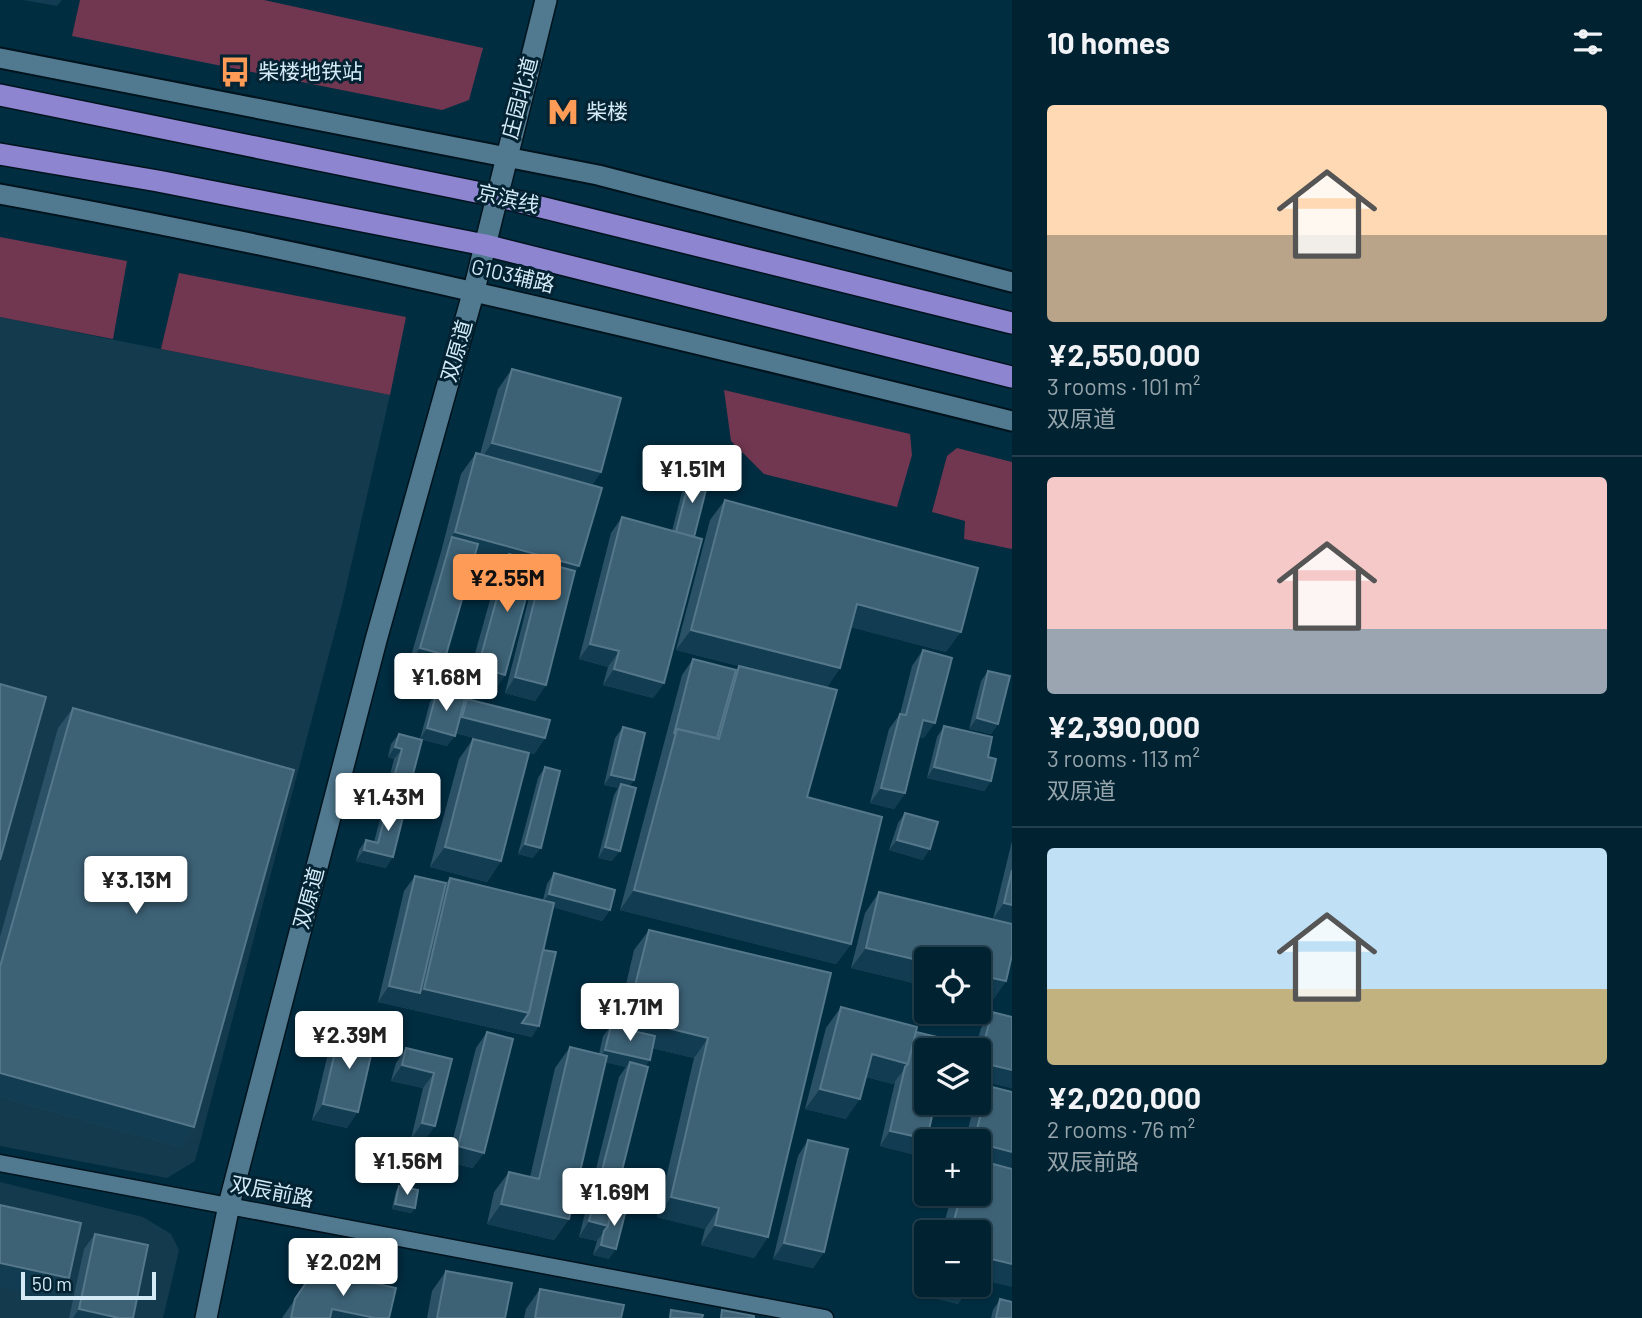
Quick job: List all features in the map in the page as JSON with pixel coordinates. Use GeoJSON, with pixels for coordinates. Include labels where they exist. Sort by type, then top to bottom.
{"type":"FeatureCollection","features":[{"type":"Feature","properties":{"kind":"highway","name":"京滨线"},"geometry":{"type":"LineString","coordinates":[[0,95],[496,196],[1012,323]]}},
{"type":"Feature","properties":{"kind":"highway"},"geometry":{"type":"LineString","coordinates":[[0,153],[485,245],[1012,377]]}},
{"type":"Feature","properties":{"kind":"main road","name":"庄园北道"},"geometry":{"type":"LineString","coordinates":[[496,196],[546,0]]}},
{"type":"Feature","properties":{"kind":"main road","name":"双原道"},"geometry":{"type":"LineString","coordinates":[[206,1318],[229,1205],[376,640],[474,290],[496,196]]}},
{"type":"Feature","properties":{"kind":"street"},"geometry":{"type":"LineString","coordinates":[[0,58],[598,175],[1012,282]]}},
{"type":"Feature","properties":{"kind":"street","name":"G103辅路"},"geometry":{"type":"LineString","coordinates":[[0,194],[167,224],[474,290],[1012,421]]}},
{"type":"Feature","properties":{"kind":"street","name":"双辰前路"},"geometry":{"type":"LineString","coordinates":[[0,1163],[825,1318]]}},
{"type":"Feature","properties":{"kind":"shaded area"},"geometry":{"type":"Polygon","coordinates":[[[80,0],[264,0],[483,48],[469,100],[442,110],[72,36],[80,0]]]}},
{"type":"Feature","properties":{"kind":"shaded area"},"geometry":{"type":"Polygon","coordinates":[[[0,237],[127,261],[113,339],[0,317],[0,237]]]}},
{"type":"Feature","properties":{"kind":"shaded area"},"geometry":{"type":"Polygon","coordinates":[[[179,273],[406,317],[390,395],[161,349],[179,273]]]}},
{"type":"Feature","properties":{"kind":"shaded area"},"geometry":{"type":"Polygon","coordinates":[[[0,317],[390,395],[342,605],[195,1161],[167,1178],[0,1146],[0,317]]]}},
{"type":"Feature","properties":{"kind":"shaded area"},"geometry":{"type":"Polygon","coordinates":[[[724,390],[910,434],[912,455],[897,507],[764,474],[731,441],[724,390]]]}},
{"type":"Feature","properties":{"kind":"shaded area"},"geometry":{"type":"Polygon","coordinates":[[[957,448],[1012,462],[1012,549],[964,539],[965,521],[932,512],[947,456],[957,448]]]}},
{"type":"Feature","properties":{"kind":"shaded area"},"geometry":{"type":"Polygon","coordinates":[[[0,1182],[143,1217],[171,1234],[179,1250],[163,1318],[0,1318],[0,1182]]]}},
{"type":"Feature","properties":{"kind":"building"},"geometry":{"type":"Polygon","coordinates":[[[512,369],[621,398],[601,472],[492,443],[512,369]]]}},
{"type":"Feature","properties":{"kind":"building"},"geometry":{"type":"Polygon","coordinates":[[[476,453],[602,488],[579,566],[455,532],[476,453]]]}},
{"type":"Feature","properties":{"kind":"building"},"geometry":{"type":"Polygon","coordinates":[[[691,473],[709,478],[694,537],[676,532],[691,473]]]}},
{"type":"Feature","properties":{"kind":"building"},"geometry":{"type":"Polygon","coordinates":[[[725,500],[978,568],[961,632],[857,604],[840,668],[691,630],[725,500]]]}},
{"type":"Feature","properties":{"kind":"building"},"geometry":{"type":"Polygon","coordinates":[[[622,517],[702,539],[664,683],[614,669],[619,651],[590,644],[622,517]]]}},
{"type":"Feature","properties":{"kind":"building"},"geometry":{"type":"Polygon","coordinates":[[[452,537],[478,544],[446,655],[420,648],[452,537]]]}},
{"type":"Feature","properties":{"kind":"building"},"geometry":{"type":"Polygon","coordinates":[[[509,554],[536,561],[505,675],[478,667],[509,554]]]}},
{"type":"Feature","properties":{"kind":"building"},"geometry":{"type":"Polygon","coordinates":[[[544,563],[575,571],[546,685],[515,677],[544,563]]]}},
{"type":"Feature","properties":{"kind":"building"},"geometry":{"type":"Polygon","coordinates":[[[923,650],[952,658],[935,723],[923,720],[905,793],[881,788],[900,714],[906,715],[923,650]]]}},
{"type":"Feature","properties":{"kind":"building"},"geometry":{"type":"Polygon","coordinates":[[[693,659],[736,670],[717,738],[677,729],[674,734],[693,659]]]}},
{"type":"Feature","properties":{"kind":"building"},"geometry":{"type":"Polygon","coordinates":[[[739,666],[837,690],[807,797],[882,817],[851,944],[634,890],[677,729],[719,739],[739,666]]]}},
{"type":"Feature","properties":{"kind":"building"},"geometry":{"type":"Polygon","coordinates":[[[988,671],[1010,676],[998,724],[977,718],[988,671]]]}},
{"type":"Feature","properties":{"kind":"building"},"geometry":{"type":"Polygon","coordinates":[[[0,684],[46,697],[0,860],[0,684]]]}},
{"type":"Feature","properties":{"kind":"building"},"geometry":{"type":"Polygon","coordinates":[[[437,691],[465,699],[455,736],[427,728],[437,691]]]}},
{"type":"Feature","properties":{"kind":"building"},"geometry":{"type":"Polygon","coordinates":[[[467,699],[550,720],[545,738],[462,717],[467,699]]]}},
{"type":"Feature","properties":{"kind":"building"},"geometry":{"type":"Polygon","coordinates":[[[73,708],[294,770],[194,1127],[0,1073],[0,967],[73,708]]]}},
{"type":"Feature","properties":{"kind":"building"},"geometry":{"type":"Polygon","coordinates":[[[944,726],[992,737],[988,757],[996,759],[991,781],[934,767],[944,726]]]}},
{"type":"Feature","properties":{"kind":"building"},"geometry":{"type":"Polygon","coordinates":[[[623,727],[645,733],[634,780],[611,775],[623,727]]]}},
{"type":"Feature","properties":{"kind":"building"},"geometry":{"type":"Polygon","coordinates":[[[399,734],[422,740],[408,793],[391,788],[402,749],[395,747],[399,734]]]}},
{"type":"Feature","properties":{"kind":"building"},"geometry":{"type":"Polygon","coordinates":[[[473,739],[529,753],[501,861],[445,847],[473,739]]]}},
{"type":"Feature","properties":{"kind":"building"},"geometry":{"type":"Polygon","coordinates":[[[545,767],[560,771],[541,848],[525,844],[545,767]]]}},
{"type":"Feature","properties":{"kind":"building"},"geometry":{"type":"Polygon","coordinates":[[[621,784],[636,788],[620,851],[605,847],[621,784]]]}},
{"type":"Feature","properties":{"kind":"building"},"geometry":{"type":"Polygon","coordinates":[[[388,805],[405,809],[393,857],[364,850],[366,840],[378,843],[388,805]]]}},
{"type":"Feature","properties":{"kind":"building"},"geometry":{"type":"Polygon","coordinates":[[[905,813],[938,822],[930,849],[897,840],[905,813]]]}},
{"type":"Feature","properties":{"kind":"building"},"geometry":{"type":"Polygon","coordinates":[[[1012,870],[1012,905],[1004,903],[1012,870]]]}},
{"type":"Feature","properties":{"kind":"building"},"geometry":{"type":"Polygon","coordinates":[[[554,873],[615,890],[610,910],[549,894],[554,873]]]}},
{"type":"Feature","properties":{"kind":"building"},"geometry":{"type":"Polygon","coordinates":[[[415,876],[446,883],[420,993],[389,986],[415,876]]]}},
{"type":"Feature","properties":{"kind":"building"},"geometry":{"type":"Polygon","coordinates":[[[450,878],[554,903],[529,1013],[424,989],[450,878]]]}},
{"type":"Feature","properties":{"kind":"building"},"geometry":{"type":"Polygon","coordinates":[[[879,892],[1012,924],[1012,955],[1006,981],[991,978],[991,947],[914,947],[914,959],[866,948],[879,892]]]}},
{"type":"Feature","properties":{"kind":"building"},"geometry":{"type":"Polygon","coordinates":[[[649,930],[831,973],[768,1237],[715,1225],[719,1208],[671,1197],[708,1038],[627,1018],[649,930]]]}},
{"type":"Feature","properties":{"kind":"building"},"geometry":{"type":"Polygon","coordinates":[[[543,950],[556,952],[539,1026],[522,1023],[529,1013],[543,950]]]}},
{"type":"Feature","properties":{"kind":"building"},"geometry":{"type":"Polygon","coordinates":[[[841,1007],[917,1027],[908,1064],[872,1054],[860,1099],[820,1089],[841,1007]]]}},
{"type":"Feature","properties":{"kind":"building"},"geometry":{"type":"Polygon","coordinates":[[[992,1012],[1012,1017],[1012,1070],[991,1065],[991,1038],[985,1038],[992,1012]]]}},
{"type":"Feature","properties":{"kind":"building"},"geometry":{"type":"Polygon","coordinates":[[[611,1026],[655,1036],[650,1060],[605,1050],[611,1026]]]}},
{"type":"Feature","properties":{"kind":"building"},"geometry":{"type":"Polygon","coordinates":[[[340,1030],[375,1038],[358,1112],[323,1104],[340,1030]]]}},
{"type":"Feature","properties":{"kind":"building"},"geometry":{"type":"Polygon","coordinates":[[[487,1032],[513,1039],[484,1153],[458,1146],[487,1032]]]}},
{"type":"Feature","properties":{"kind":"building"},"geometry":{"type":"Polygon","coordinates":[[[916,1032],[942,1038],[914,1038],[916,1032]]]}},
{"type":"Feature","properties":{"kind":"building"},"geometry":{"type":"Polygon","coordinates":[[[914,1040],[914,1115],[932,1115],[929,1129],[914,1129],[914,1136],[890,1131],[905,1067],[914,1040]]]}},
{"type":"Feature","properties":{"kind":"building"},"geometry":{"type":"Polygon","coordinates":[[[570,1047],[607,1056],[569,1219],[501,1204],[509,1172],[539,1179],[570,1047]]]}},
{"type":"Feature","properties":{"kind":"building"},"geometry":{"type":"Polygon","coordinates":[[[406,1048],[452,1059],[435,1126],[422,1123],[434,1073],[402,1065],[406,1048]]]}},
{"type":"Feature","properties":{"kind":"building"},"geometry":{"type":"Polygon","coordinates":[[[630,1062],[648,1067],[608,1226],[589,1221],[630,1062]]]}},
{"type":"Feature","properties":{"kind":"building"},"geometry":{"type":"Polygon","coordinates":[[[991,1087],[1012,1092],[1012,1152],[991,1146],[991,1129],[977,1129],[981,1115],[991,1115],[991,1087]]]}},
{"type":"Feature","properties":{"kind":"building"},"geometry":{"type":"Polygon","coordinates":[[[808,1140],[848,1149],[824,1252],[784,1243],[808,1140]]]}},
{"type":"Feature","properties":{"kind":"building"},"geometry":{"type":"Polygon","coordinates":[[[991,1163],[1012,1169],[1012,1264],[991,1259],[991,1220],[954,1220],[958,1206],[991,1206],[991,1163]]]}},
{"type":"Feature","properties":{"kind":"building"},"geometry":{"type":"Polygon","coordinates":[[[399,1186],[418,1190],[415,1208],[395,1204],[399,1186]]]}},
{"type":"Feature","properties":{"kind":"building"},"geometry":{"type":"Polygon","coordinates":[[[0,1205],[81,1223],[69,1278],[0,1263],[0,1205]]]}},
{"type":"Feature","properties":{"kind":"building"},"geometry":{"type":"Polygon","coordinates":[[[613,1206],[626,1210],[616,1249],[601,1245],[613,1206]]]}},
{"type":"Feature","properties":{"kind":"building"},"geometry":{"type":"Polygon","coordinates":[[[95,1234],[148,1245],[133,1318],[119,1318],[79,1309],[95,1234]]]}},
{"type":"Feature","properties":{"kind":"building"},"geometry":{"type":"Polygon","coordinates":[[[446,1271],[512,1283],[505,1318],[437,1318],[446,1271]]]}},
{"type":"Feature","properties":{"kind":"building"},"geometry":{"type":"Polygon","coordinates":[[[323,1272],[396,1288],[389,1318],[375,1318],[332,1309],[330,1318],[291,1318],[295,1299],[306,1283],[323,1272]]]}},
{"type":"Feature","properties":{"kind":"building"},"geometry":{"type":"Polygon","coordinates":[[[540,1289],[624,1305],[621,1318],[535,1318],[540,1289]]]}},
{"type":"Feature","properties":{"kind":"building"},"geometry":{"type":"Polygon","coordinates":[[[1000,1299],[1012,1302],[1012,1318],[996,1318],[1000,1299]]]}},
{"type":"Feature","properties":{"kind":"building"},"geometry":{"type":"Polygon","coordinates":[[[671,1310],[703,1315],[702,1318],[670,1318],[671,1310]]]}},
{"type":"Feature","properties":{"kind":"building"},"geometry":{"type":"Polygon","coordinates":[[[722,1310],[754,1316],[754,1318],[721,1318],[722,1310]]]}},
{"type":"Feature","properties":{"kind":"place","name":"柴楼地铁站"},"geometry":{"type":"Point","coordinates":[235,72]}},
{"type":"Feature","properties":{"kind":"place","name":"柴楼"},"geometry":{"type":"Point","coordinates":[563,112]}}]}
